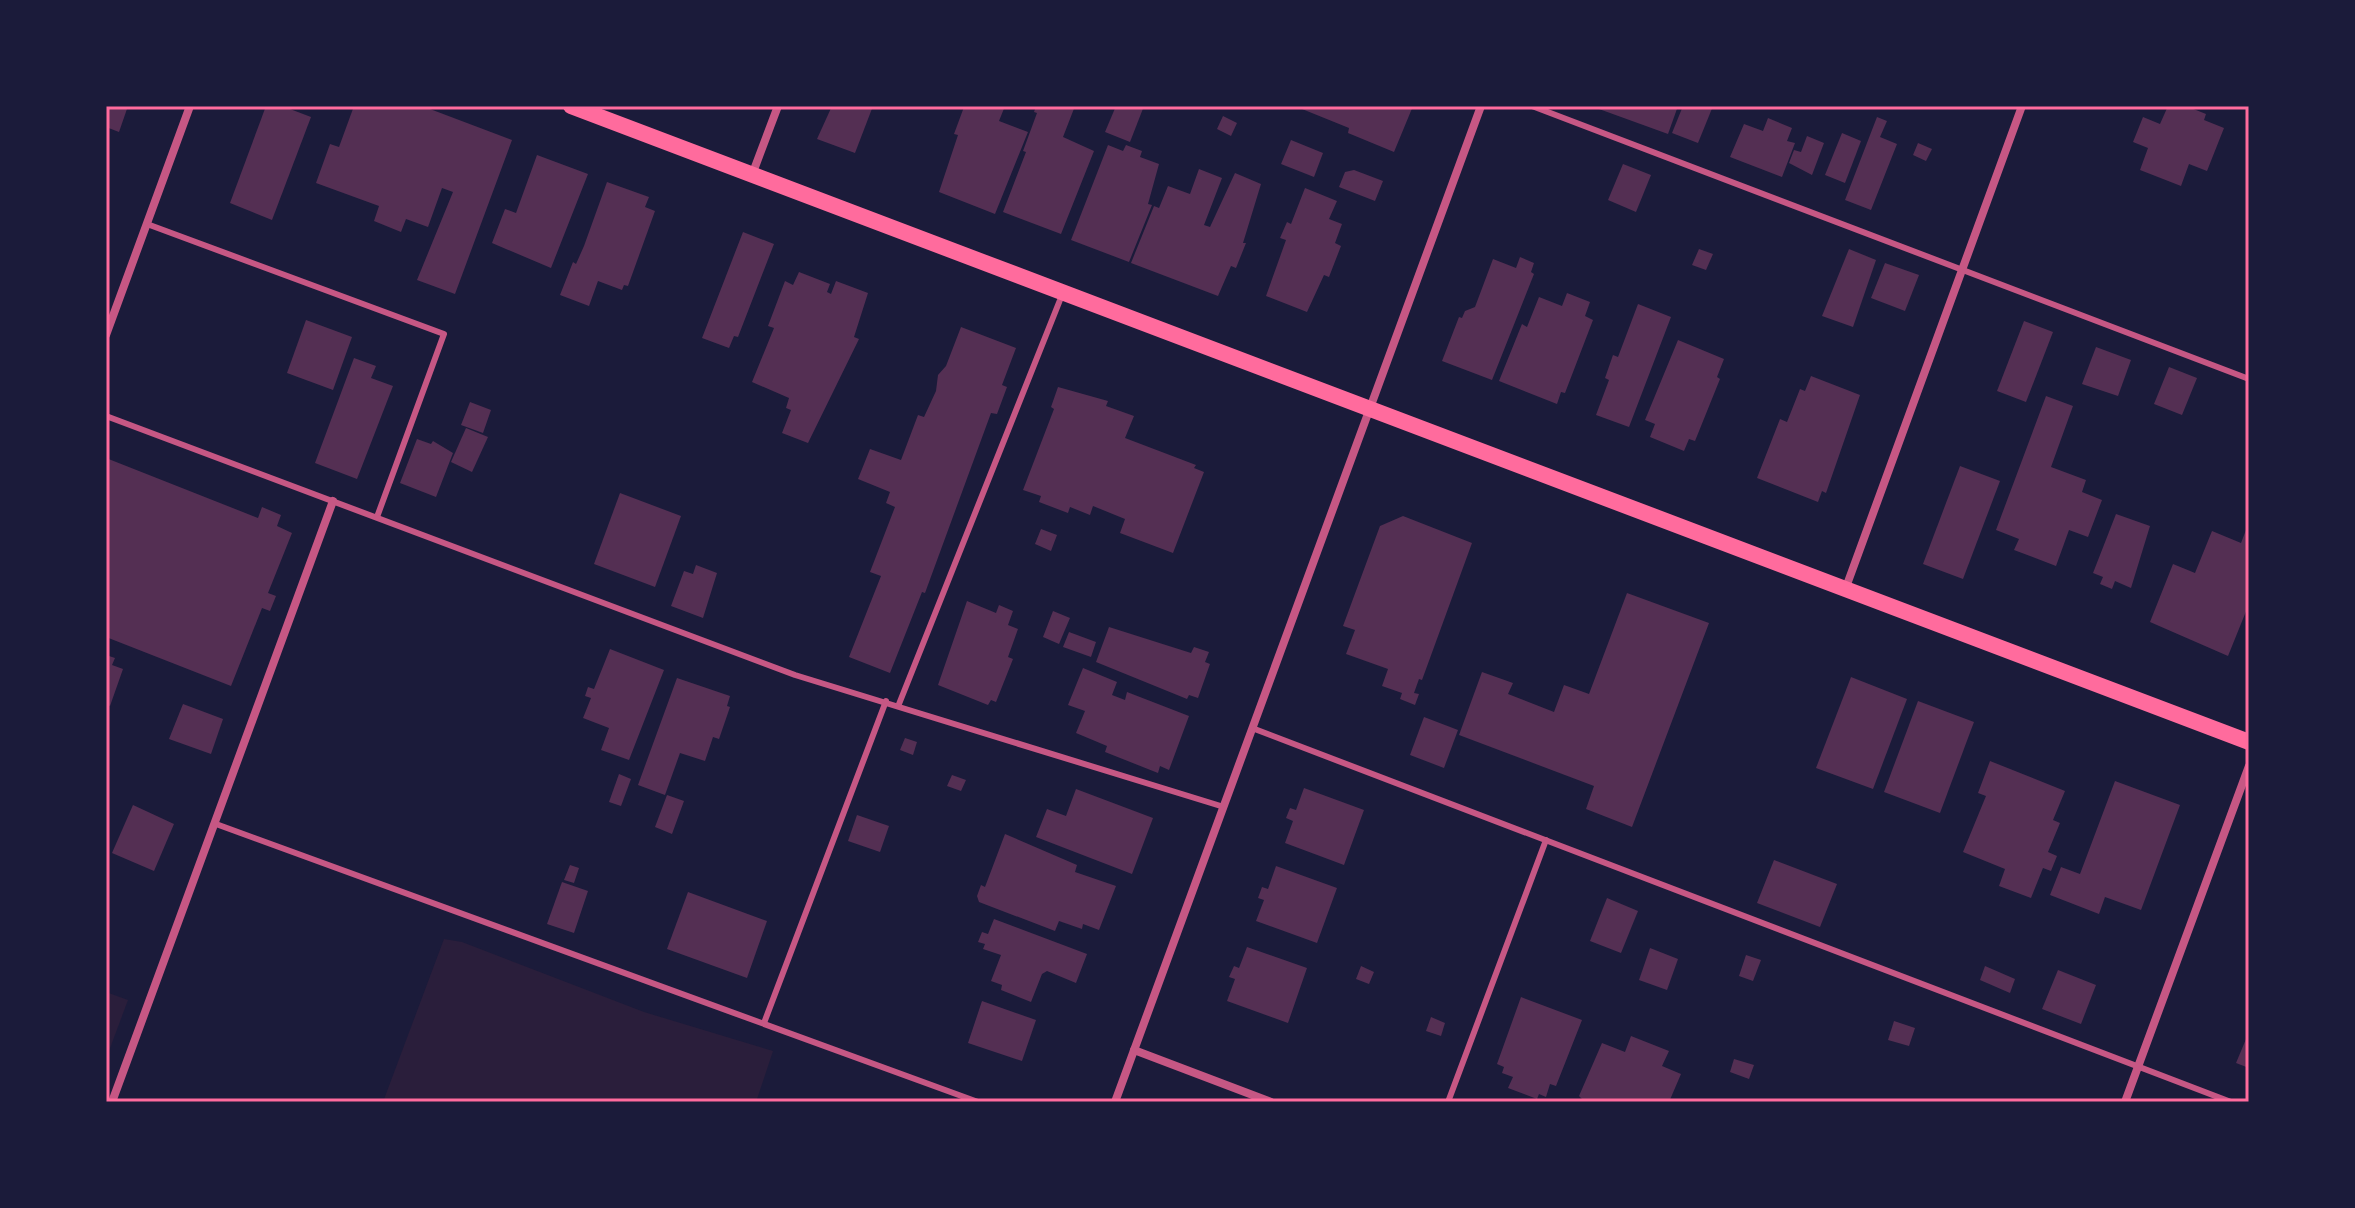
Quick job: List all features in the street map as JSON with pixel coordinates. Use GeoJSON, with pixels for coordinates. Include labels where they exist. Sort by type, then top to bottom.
{"type":"FeatureCollection","features":[{"type":"Feature","properties":{"kind":"main road"},"geometry":{"type":"LineString","coordinates":[[571,106],[2249,742]]}},
{"type":"Feature","properties":{"kind":"street"},"geometry":{"type":"LineString","coordinates":[[106,335],[190,106]]}},
{"type":"Feature","properties":{"kind":"street"},"geometry":{"type":"LineString","coordinates":[[752,175],[778,106]]}},
{"type":"Feature","properties":{"kind":"street"},"geometry":{"type":"LineString","coordinates":[[1115,1102],[1481,106]]}},
{"type":"Feature","properties":{"kind":"street"},"geometry":{"type":"LineString","coordinates":[[1845,590],[2022,106]]}},
{"type":"Feature","properties":{"kind":"street"},"geometry":{"type":"LineString","coordinates":[[112,1102],[333,501]]}},
{"type":"Feature","properties":{"kind":"street"},"geometry":{"type":"LineString","coordinates":[[2125,1102],[2249,766]]}},
{"type":"Feature","properties":{"kind":"street"},"geometry":{"type":"LineString","coordinates":[[1134,1050],[1271,1102]]}},
{"type":"Feature","properties":{"kind":"lane"},"geometry":{"type":"LineString","coordinates":[[1532,106],[2249,379]]}},
{"type":"Feature","properties":{"kind":"lane"},"geometry":{"type":"LineString","coordinates":[[147,224],[444,334],[377,517]]}},
{"type":"Feature","properties":{"kind":"lane"},"geometry":{"type":"LineString","coordinates":[[899,704],[1062,294]]}},
{"type":"Feature","properties":{"kind":"lane"},"geometry":{"type":"LineString","coordinates":[[106,416],[795,675],[899,704],[1224,807]]}},
{"type":"Feature","properties":{"kind":"lane"},"geometry":{"type":"LineString","coordinates":[[764,1023],[886,701]]}},
{"type":"Feature","properties":{"kind":"lane"},"geometry":{"type":"LineString","coordinates":[[1252,728],[2231,1102]]}},
{"type":"Feature","properties":{"kind":"lane"},"geometry":{"type":"LineString","coordinates":[[216,824],[978,1102]]}},
{"type":"Feature","properties":{"kind":"lane"},"geometry":{"type":"LineString","coordinates":[[1448,1102],[1546,840]]}},
{"type":"Feature","properties":{"kind":"shaded area"},"geometry":{"type":"Polygon","coordinates":[[[444,939],[462,942],[644,1012],[773,1051],[756,1102],[383,1102],[444,939]]]}},
{"type":"Feature","properties":{"kind":"shaded area"},"geometry":{"type":"Polygon","coordinates":[[[106,992],[128,1000],[106,1059],[106,992]]]}},
{"type":"Feature","properties":{"kind":"building"},"geometry":{"type":"Polygon","coordinates":[[[106,106],[128,106],[119,132],[106,127],[106,106]]]}},
{"type":"Feature","properties":{"kind":"building"},"geometry":{"type":"Polygon","coordinates":[[[266,106],[282,106],[311,117],[272,220],[230,203],[266,106]]]}},
{"type":"Feature","properties":{"kind":"building"},"geometry":{"type":"Polygon","coordinates":[[[354,106],[422,106],[512,140],[455,294],[417,280],[453,192],[442,188],[428,227],[406,219],[401,232],[374,221],[379,206],[316,183],[330,144],[339,147],[354,106]]]}},
{"type":"Feature","properties":{"kind":"building"},"geometry":{"type":"Polygon","coordinates":[[[832,106],[873,106],[855,153],[817,139],[832,106]]]}},
{"type":"Feature","properties":{"kind":"building"},"geometry":{"type":"Polygon","coordinates":[[[1005,106],[999,121],[1028,132],[995,214],[939,192],[958,135],[954,134],[964,107],[1005,106]]]}},
{"type":"Feature","properties":{"kind":"building"},"geometry":{"type":"Polygon","coordinates":[[[1036,106],[1075,106],[1063,137],[1094,151],[1061,234],[1003,212],[1026,152],[1023,151],[1037,113],[1034,112],[1036,106]]]}},
{"type":"Feature","properties":{"kind":"building"},"geometry":{"type":"Polygon","coordinates":[[[1116,106],[1144,106],[1130,142],[1105,132],[1116,106]]]}},
{"type":"Feature","properties":{"kind":"building"},"geometry":{"type":"Polygon","coordinates":[[[1303,106],[1413,106],[1394,152],[1348,133],[1349,128],[1302,109],[1303,106]]]}},
{"type":"Feature","properties":{"kind":"building"},"geometry":{"type":"Polygon","coordinates":[[[1600,106],[1678,106],[1668,134],[1599,109],[1600,106]]]}},
{"type":"Feature","properties":{"kind":"building"},"geometry":{"type":"Polygon","coordinates":[[[1683,106],[1713,106],[1698,143],[1672,133],[1683,106]]]}},
{"type":"Feature","properties":{"kind":"building"},"geometry":{"type":"Polygon","coordinates":[[[2168,106],[2186,106],[2206,114],[2204,120],[2224,128],[2207,171],[2189,164],[2181,186],[2140,170],[2148,148],[2133,142],[2143,117],[2160,124],[2168,106]]]}},
{"type":"Feature","properties":{"kind":"building"},"geometry":{"type":"Polygon","coordinates":[[[1223,116],[1237,123],[1231,136],[1217,129],[1223,116]]]}},
{"type":"Feature","properties":{"kind":"building"},"geometry":{"type":"Polygon","coordinates":[[[1877,117],[1887,121],[1880,137],[1897,144],[1871,210],[1845,200],[1877,117]]]}},
{"type":"Feature","properties":{"kind":"building"},"geometry":{"type":"Polygon","coordinates":[[[1768,118],[1792,128],[1787,141],[1795,143],[1782,177],[1730,157],[1744,124],[1763,131],[1768,118]]]}},
{"type":"Feature","properties":{"kind":"building"},"geometry":{"type":"Polygon","coordinates":[[[1842,133],[1861,141],[1845,183],[1825,175],[1842,133]]]}},
{"type":"Feature","properties":{"kind":"building"},"geometry":{"type":"Polygon","coordinates":[[[1807,136],[1824,143],[1812,175],[1789,163],[1794,150],[1801,152],[1807,136]]]}},
{"type":"Feature","properties":{"kind":"building"},"geometry":{"type":"Polygon","coordinates":[[[1291,140],[1323,153],[1314,177],[1281,164],[1291,140]]]}},
{"type":"Feature","properties":{"kind":"building"},"geometry":{"type":"Polygon","coordinates":[[[1918,143],[1932,149],[1926,161],[1913,155],[1918,143]]]}},
{"type":"Feature","properties":{"kind":"building"},"geometry":{"type":"Polygon","coordinates":[[[1108,145],[1123,151],[1126,145],[1142,151],[1140,157],[1159,164],[1148,204],[1152,205],[1129,262],[1071,240],[1108,145]]]}},
{"type":"Feature","properties":{"kind":"building"},"geometry":{"type":"Polygon","coordinates":[[[537,155],[588,174],[551,268],[492,243],[505,209],[516,213],[537,155]]]}},
{"type":"Feature","properties":{"kind":"building"},"geometry":{"type":"Polygon","coordinates":[[[1623,164],[1651,175],[1636,212],[1608,200],[1623,164]]]}},
{"type":"Feature","properties":{"kind":"building"},"geometry":{"type":"Polygon","coordinates":[[[1199,169],[1222,178],[1204,225],[1210,227],[1235,173],[1261,184],[1243,243],[1246,243],[1236,268],[1231,266],[1218,296],[1131,263],[1154,206],[1159,208],[1168,186],[1190,194],[1199,169]]]}},
{"type":"Feature","properties":{"kind":"building"},"geometry":{"type":"Polygon","coordinates":[[[1354,170],[1383,181],[1375,201],[1339,187],[1345,172],[1354,170]]]}},
{"type":"Feature","properties":{"kind":"building"},"geometry":{"type":"Polygon","coordinates":[[[607,182],[649,197],[645,207],[655,211],[628,286],[624,285],[622,290],[598,281],[589,306],[560,295],[573,262],[576,264],[584,246],[607,182]]]}},
{"type":"Feature","properties":{"kind":"building"},"geometry":{"type":"Polygon","coordinates":[[[1305,188],[1337,201],[1329,219],[1342,224],[1335,243],[1341,246],[1329,277],[1324,275],[1307,312],[1266,296],[1286,240],[1280,238],[1287,222],[1291,224],[1305,188]]]}},
{"type":"Feature","properties":{"kind":"building"},"geometry":{"type":"Polygon","coordinates":[[[743,232],[774,244],[738,337],[734,336],[729,348],[702,338],[743,232]]]}},
{"type":"Feature","properties":{"kind":"building"},"geometry":{"type":"Polygon","coordinates":[[[1699,249],[1713,254],[1706,270],[1692,265],[1699,249]]]}},
{"type":"Feature","properties":{"kind":"building"},"geometry":{"type":"Polygon","coordinates":[[[1849,249],[1876,260],[1853,327],[1822,316],[1849,249]]]}},
{"type":"Feature","properties":{"kind":"building"},"geometry":{"type":"Polygon","coordinates":[[[1520,257],[1534,263],[1531,272],[1534,274],[1492,380],[1442,361],[1459,317],[1462,318],[1465,311],[1475,307],[1493,259],[1516,268],[1520,257]]]}},
{"type":"Feature","properties":{"kind":"building"},"geometry":{"type":"Polygon","coordinates":[[[1885,263],[1919,275],[1905,311],[1871,298],[1885,263]]]}},
{"type":"Feature","properties":{"kind":"building"},"geometry":{"type":"Polygon","coordinates":[[[799,272],[830,284],[827,292],[831,294],[836,281],[868,293],[854,337],[859,339],[808,443],[782,433],[791,410],[786,408],[789,398],[752,382],[774,328],[768,326],[785,281],[793,285],[799,272]]]}},
{"type":"Feature","properties":{"kind":"building"},"geometry":{"type":"Polygon","coordinates":[[[1567,293],[1590,302],[1585,316],[1593,320],[1565,393],[1561,392],[1557,404],[1499,381],[1522,324],[1527,327],[1539,297],[1562,306],[1567,293]]]}},
{"type":"Feature","properties":{"kind":"building"},"geometry":{"type":"Polygon","coordinates":[[[1638,304],[1671,317],[1629,427],[1596,415],[1609,380],[1605,378],[1613,355],[1618,357],[1638,304]]]}},
{"type":"Feature","properties":{"kind":"building"},"geometry":{"type":"Polygon","coordinates":[[[306,320],[352,337],[333,390],[287,373],[306,320]]]}},
{"type":"Feature","properties":{"kind":"building"},"geometry":{"type":"Polygon","coordinates":[[[2024,321],[2053,332],[2026,402],[1997,391],[2024,321]]]}},
{"type":"Feature","properties":{"kind":"building"},"geometry":{"type":"Polygon","coordinates":[[[961,327],[1016,348],[1002,385],[1007,387],[997,414],[991,413],[925,593],[922,592],[890,673],[849,657],[881,576],[870,572],[895,507],[886,503],[890,492],[858,479],[870,449],[901,460],[918,415],[924,417],[936,391],[938,375],[946,366],[961,327]]]}},
{"type":"Feature","properties":{"kind":"building"},"geometry":{"type":"Polygon","coordinates":[[[1678,340],[1724,359],[1717,377],[1720,379],[1695,441],[1689,439],[1684,451],[1650,437],[1655,424],[1645,420],[1678,340]]]}},
{"type":"Feature","properties":{"kind":"building"},"geometry":{"type":"Polygon","coordinates":[[[2096,347],[2131,360],[2118,396],[2082,384],[2096,347]]]}},
{"type":"Feature","properties":{"kind":"building"},"geometry":{"type":"Polygon","coordinates":[[[354,358],[376,366],[371,378],[393,386],[357,479],[315,463],[354,358]]]}},
{"type":"Feature","properties":{"kind":"building"},"geometry":{"type":"Polygon","coordinates":[[[2169,367],[2197,378],[2182,415],[2154,404],[2169,367]]]}},
{"type":"Feature","properties":{"kind":"building"},"geometry":{"type":"Polygon","coordinates":[[[1811,376],[1860,395],[1826,493],[1822,491],[1818,502],[1757,478],[1780,419],[1787,422],[1800,389],[1805,391],[1811,376]]]}},
{"type":"Feature","properties":{"kind":"building"},"geometry":{"type":"Polygon","coordinates":[[[1058,387],[1108,401],[1106,406],[1134,416],[1125,438],[1196,465],[1194,468],[1204,472],[1173,553],[1120,533],[1125,519],[1093,506],[1090,515],[1070,507],[1068,513],[1039,502],[1041,496],[1023,490],[1054,409],[1051,407],[1058,387]]]}},
{"type":"Feature","properties":{"kind":"building"},"geometry":{"type":"Polygon","coordinates":[[[2046,396],[2073,406],[2051,467],[2086,480],[2082,492],[2102,500],[2088,537],[2069,530],[2056,566],[2014,550],[2019,539],[1996,530],[2046,396]]]}},
{"type":"Feature","properties":{"kind":"building"},"geometry":{"type":"Polygon","coordinates":[[[470,402],[491,410],[483,433],[461,425],[470,402]]]}},
{"type":"Feature","properties":{"kind":"building"},"geometry":{"type":"Polygon","coordinates":[[[466,428],[488,437],[472,472],[451,462],[466,428]]]}},
{"type":"Feature","properties":{"kind":"building"},"geometry":{"type":"Polygon","coordinates":[[[417,439],[431,444],[433,441],[453,453],[436,497],[400,483],[417,439]]]}},
{"type":"Feature","properties":{"kind":"building"},"geometry":{"type":"Polygon","coordinates":[[[106,458],[258,518],[262,507],[281,515],[277,526],[292,533],[268,593],[276,596],[270,611],[262,608],[231,686],[106,637],[106,458]]]}},
{"type":"Feature","properties":{"kind":"building"},"geometry":{"type":"Polygon","coordinates":[[[1960,466],[2000,481],[1963,579],[1923,564],[1960,466]]]}},
{"type":"Feature","properties":{"kind":"building"},"geometry":{"type":"Polygon","coordinates":[[[620,493],[681,516],[655,587],[594,564],[620,493]]]}},
{"type":"Feature","properties":{"kind":"building"},"geometry":{"type":"Polygon","coordinates":[[[2116,514],[2150,526],[2131,588],[2115,581],[2112,589],[2100,584],[2103,577],[2093,573],[2116,514]]]}},
{"type":"Feature","properties":{"kind":"building"},"geometry":{"type":"Polygon","coordinates":[[[1403,516],[1472,543],[1422,680],[1419,679],[1414,693],[1419,694],[1415,705],[1400,699],[1402,693],[1382,686],[1388,669],[1346,654],[1355,630],[1343,626],[1380,526],[1403,516]]]}},
{"type":"Feature","properties":{"kind":"building"},"geometry":{"type":"Polygon","coordinates":[[[1041,529],[1057,535],[1051,551],[1035,544],[1041,529]]]}},
{"type":"Feature","properties":{"kind":"building"},"geometry":{"type":"Polygon","coordinates":[[[2246,530],[2249,531],[2249,604],[2228,656],[2150,622],[2173,564],[2195,573],[2212,531],[2241,543],[2246,530]]]}},
{"type":"Feature","properties":{"kind":"building"},"geometry":{"type":"Polygon","coordinates":[[[696,565],[717,573],[703,618],[671,606],[684,571],[693,574],[696,565]]]}},
{"type":"Feature","properties":{"kind":"building"},"geometry":{"type":"Polygon","coordinates":[[[1627,593],[1709,623],[1632,827],[1586,809],[1594,786],[1459,735],[1482,672],[1513,683],[1508,694],[1554,712],[1564,685],[1589,694],[1627,593]]]}},
{"type":"Feature","properties":{"kind":"building"},"geometry":{"type":"Polygon","coordinates":[[[967,601],[996,613],[999,605],[1013,611],[1008,625],[1018,629],[1008,657],[1013,659],[996,702],[991,700],[988,705],[938,685],[967,601]]]}},
{"type":"Feature","properties":{"kind":"building"},"geometry":{"type":"Polygon","coordinates":[[[1053,611],[1070,618],[1059,644],[1043,637],[1053,611]]]}},
{"type":"Feature","properties":{"kind":"building"},"geometry":{"type":"Polygon","coordinates":[[[1109,627],[1191,653],[1194,647],[1209,652],[1205,662],[1210,664],[1198,698],[1189,695],[1187,699],[1096,662],[1109,627]]]}},
{"type":"Feature","properties":{"kind":"building"},"geometry":{"type":"Polygon","coordinates":[[[1069,632],[1096,642],[1091,657],[1063,647],[1069,632]]]}},
{"type":"Feature","properties":{"kind":"building"},"geometry":{"type":"Polygon","coordinates":[[[610,649],[664,670],[629,760],[601,750],[609,728],[583,718],[591,698],[585,696],[588,687],[594,689],[610,649]]]}},
{"type":"Feature","properties":{"kind":"building"},"geometry":{"type":"Polygon","coordinates":[[[106,655],[115,658],[112,665],[123,669],[110,706],[106,704],[106,655]]]}},
{"type":"Feature","properties":{"kind":"building"},"geometry":{"type":"Polygon","coordinates":[[[1083,668],[1117,682],[1112,695],[1125,700],[1127,692],[1189,716],[1169,770],[1160,766],[1158,773],[1105,752],[1107,746],[1076,733],[1085,711],[1068,705],[1083,668]]]}},
{"type":"Feature","properties":{"kind":"building"},"geometry":{"type":"Polygon","coordinates":[[[1851,677],[1907,699],[1873,789],[1816,768],[1851,677]]]}},
{"type":"Feature","properties":{"kind":"building"},"geometry":{"type":"Polygon","coordinates":[[[677,678],[730,696],[727,706],[730,707],[719,739],[713,737],[705,761],[680,753],[665,795],[638,785],[677,678]]]}},
{"type":"Feature","properties":{"kind":"building"},"geometry":{"type":"Polygon","coordinates":[[[1918,701],[1974,722],[1940,813],[1884,792],[1918,701]]]}},
{"type":"Feature","properties":{"kind":"building"},"geometry":{"type":"Polygon","coordinates":[[[183,704],[223,719],[211,754],[169,739],[183,704]]]}},
{"type":"Feature","properties":{"kind":"building"},"geometry":{"type":"Polygon","coordinates":[[[1424,717],[1458,730],[1444,768],[1410,755],[1424,717]]]}},
{"type":"Feature","properties":{"kind":"building"},"geometry":{"type":"Polygon","coordinates":[[[905,738],[917,742],[913,755],[900,750],[905,738]]]}},
{"type":"Feature","properties":{"kind":"building"},"geometry":{"type":"Polygon","coordinates":[[[1990,761],[2065,791],[2053,820],[2060,823],[2048,852],[2057,856],[2051,871],[2043,868],[2031,898],[1999,886],[2005,869],[1963,852],[1986,796],[1978,793],[1990,761]]]}},
{"type":"Feature","properties":{"kind":"building"},"geometry":{"type":"Polygon","coordinates":[[[619,774],[631,779],[621,806],[609,802],[619,774]]]}},
{"type":"Feature","properties":{"kind":"building"},"geometry":{"type":"Polygon","coordinates":[[[952,775],[966,780],[961,791],[947,786],[952,775]]]}},
{"type":"Feature","properties":{"kind":"building"},"geometry":{"type":"Polygon","coordinates":[[[2115,781],[2180,805],[2141,910],[2105,897],[2099,914],[2050,895],[2061,867],[2080,874],[2115,781]]]}},
{"type":"Feature","properties":{"kind":"building"},"geometry":{"type":"Polygon","coordinates":[[[1304,788],[1364,810],[1344,865],[1285,843],[1293,821],[1286,818],[1290,808],[1296,810],[1304,788]]]}},
{"type":"Feature","properties":{"kind":"building"},"geometry":{"type":"Polygon","coordinates":[[[1076,789],[1153,818],[1132,874],[1036,837],[1047,809],[1066,816],[1076,789]]]}},
{"type":"Feature","properties":{"kind":"building"},"geometry":{"type":"Polygon","coordinates":[[[667,795],[684,801],[672,834],[655,827],[667,795]]]}},
{"type":"Feature","properties":{"kind":"building"},"geometry":{"type":"Polygon","coordinates":[[[133,805],[174,824],[154,871],[112,853],[133,805]]]}},
{"type":"Feature","properties":{"kind":"building"},"geometry":{"type":"Polygon","coordinates":[[[857,815],[889,826],[880,852],[848,841],[857,815]]]}},
{"type":"Feature","properties":{"kind":"building"},"geometry":{"type":"Polygon","coordinates":[[[1005,834],[1077,865],[1075,872],[1116,886],[1099,930],[1083,924],[1082,929],[1059,921],[1055,931],[979,902],[977,896],[981,885],[985,887],[1005,834]]]}},
{"type":"Feature","properties":{"kind":"building"},"geometry":{"type":"Polygon","coordinates":[[[1774,860],[1837,884],[1820,927],[1757,903],[1774,860]]]}},
{"type":"Feature","properties":{"kind":"building"},"geometry":{"type":"Polygon","coordinates":[[[570,865],[579,868],[574,883],[564,880],[570,865]]]}},
{"type":"Feature","properties":{"kind":"building"},"geometry":{"type":"Polygon","coordinates":[[[1276,866],[1337,888],[1317,943],[1256,921],[1264,900],[1258,898],[1262,887],[1268,889],[1276,866]]]}},
{"type":"Feature","properties":{"kind":"building"},"geometry":{"type":"Polygon","coordinates":[[[562,882],[588,891],[574,933],[547,924],[562,882]]]}},
{"type":"Feature","properties":{"kind":"building"},"geometry":{"type":"Polygon","coordinates":[[[688,892],[767,921],[747,978],[667,949],[688,892]]]}},
{"type":"Feature","properties":{"kind":"building"},"geometry":{"type":"Polygon","coordinates":[[[1607,898],[1638,911],[1621,953],[1590,941],[1607,898]]]}},
{"type":"Feature","properties":{"kind":"building"},"geometry":{"type":"Polygon","coordinates":[[[994,919],[1087,954],[1076,983],[1047,971],[1042,974],[1031,1002],[1001,990],[1002,985],[991,981],[1001,955],[983,949],[985,944],[978,942],[982,932],[988,934],[994,919]]]}},
{"type":"Feature","properties":{"kind":"building"},"geometry":{"type":"Polygon","coordinates":[[[1247,947],[1307,968],[1288,1023],[1227,1001],[1235,979],[1229,977],[1234,966],[1239,968],[1247,947]]]}},
{"type":"Feature","properties":{"kind":"building"},"geometry":{"type":"Polygon","coordinates":[[[1650,948],[1678,959],[1667,990],[1639,980],[1650,948]]]}},
{"type":"Feature","properties":{"kind":"building"},"geometry":{"type":"Polygon","coordinates":[[[1746,955],[1761,960],[1753,981],[1739,976],[1746,955]]]}},
{"type":"Feature","properties":{"kind":"building"},"geometry":{"type":"Polygon","coordinates":[[[1361,966],[1374,972],[1369,984],[1356,979],[1361,966]]]}},
{"type":"Feature","properties":{"kind":"building"},"geometry":{"type":"Polygon","coordinates":[[[1985,966],[2015,979],[2010,993],[1980,980],[1985,966]]]}},
{"type":"Feature","properties":{"kind":"building"},"geometry":{"type":"Polygon","coordinates":[[[2058,970],[2096,985],[2081,1024],[2042,1009],[2058,970]]]}},
{"type":"Feature","properties":{"kind":"building"},"geometry":{"type":"Polygon","coordinates":[[[1521,997],[1582,1020],[1556,1086],[1550,1084],[1546,1097],[1539,1094],[1537,1099],[1508,1088],[1513,1077],[1502,1073],[1504,1067],[1497,1064],[1521,997]]]}},
{"type":"Feature","properties":{"kind":"building"},"geometry":{"type":"Polygon","coordinates":[[[982,1001],[1036,1020],[1022,1061],[968,1043],[982,1001]]]}},
{"type":"Feature","properties":{"kind":"building"},"geometry":{"type":"Polygon","coordinates":[[[1431,1017],[1445,1023],[1441,1036],[1426,1031],[1431,1017]]]}},
{"type":"Feature","properties":{"kind":"building"},"geometry":{"type":"Polygon","coordinates":[[[1894,1021],[1915,1028],[1909,1046],[1888,1040],[1894,1021]]]}},
{"type":"Feature","properties":{"kind":"building"},"geometry":{"type":"Polygon","coordinates":[[[2249,1032],[2249,1068],[2236,1063],[2249,1032]]]}},
{"type":"Feature","properties":{"kind":"building"},"geometry":{"type":"Polygon","coordinates":[[[1631,1036],[1669,1051],[1662,1066],[1681,1074],[1669,1102],[1585,1102],[1579,1096],[1602,1043],[1625,1052],[1631,1036]]]}},
{"type":"Feature","properties":{"kind":"building"},"geometry":{"type":"Polygon","coordinates":[[[1734,1059],[1754,1065],[1749,1079],[1730,1072],[1734,1059]]]}}]}
